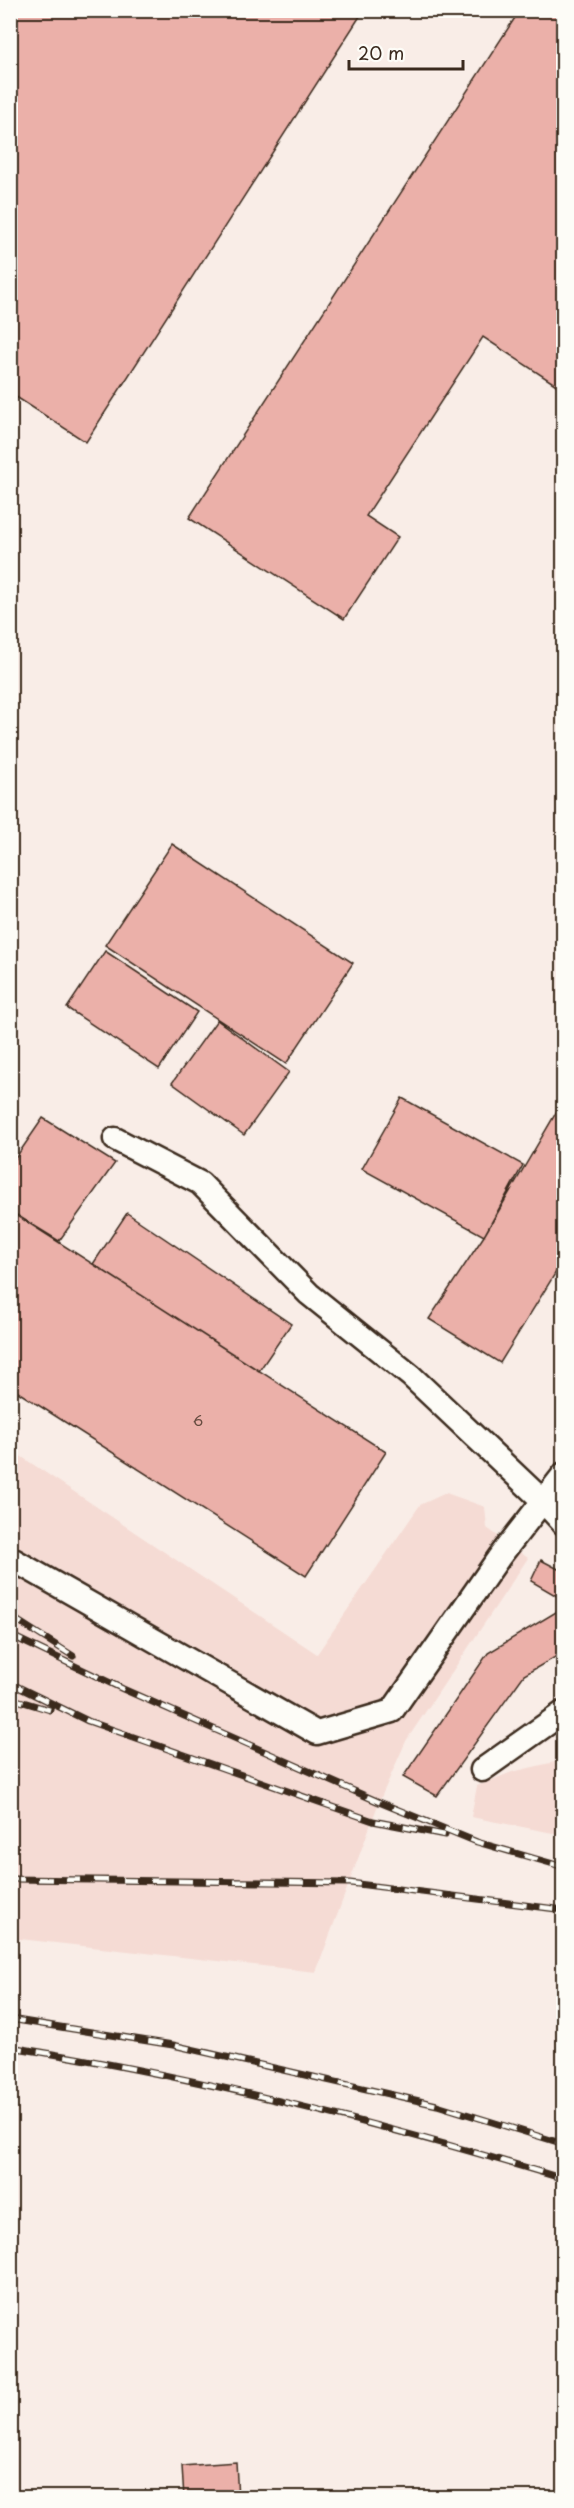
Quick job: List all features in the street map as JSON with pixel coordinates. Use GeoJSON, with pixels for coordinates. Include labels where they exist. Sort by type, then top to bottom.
{"type":"FeatureCollection","features":[{"type":"Feature","properties":{"kind":"lane"},"geometry":{"type":"LineString","coordinates":[[115,1139],[200,1183],[309,1294],[411,1376],[542,1500],[564,1524]]}},
{"type":"Feature","properties":{"kind":"lane"},"geometry":{"type":"LineString","coordinates":[[10,1558],[317,1733],[392,1712],[542,1500],[564,1474]]}},
{"type":"Feature","properties":{"kind":"lane"},"geometry":{"type":"LineString","coordinates":[[482,1770],[564,1712]]}},
{"type":"Feature","properties":{"kind":"shaded area"},"geometry":{"type":"Polygon","coordinates":[[[10,1449],[317,1654],[420,1505],[446,1493],[485,1507],[487,1528],[528,1558],[406,1741],[379,1802],[316,1972],[11,1938],[10,1449]]]}},
{"type":"Feature","properties":{"kind":"shaded area"},"geometry":{"type":"Polygon","coordinates":[[[563,1760],[563,1835],[471,1817],[477,1786],[512,1772],[563,1760]]]}},
{"type":"Feature","properties":{"kind":"building"},"geometry":{"type":"Polygon","coordinates":[[[10,10],[364,10],[86,442],[10,393],[10,10]]]}},
{"type":"Feature","properties":{"kind":"building"},"geometry":{"type":"Polygon","coordinates":[[[520,10],[564,10],[564,390],[483,337],[366,516],[398,537],[344,619],[189,518],[520,10]]]}},
{"type":"Feature","properties":{"kind":"building"},"geometry":{"type":"Polygon","coordinates":[[[172,844],[353,963],[286,1064],[105,945],[172,844]]]}},
{"type":"Feature","properties":{"kind":"building"},"geometry":{"type":"Polygon","coordinates":[[[105,951],[197,1012],[159,1069],[67,1008],[105,951]]]}},
{"type":"Feature","properties":{"kind":"building"},"geometry":{"type":"Polygon","coordinates":[[[217,1020],[289,1072],[244,1135],[172,1083],[217,1020]]]}},
{"type":"Feature","properties":{"kind":"building"},"geometry":{"type":"Polygon","coordinates":[[[402,1098],[523,1165],[484,1236],[362,1169],[402,1098]]]}},
{"type":"Feature","properties":{"kind":"building"},"geometry":{"type":"Polygon","coordinates":[[[564,1099],[564,1259],[500,1363],[429,1319],[484,1236],[564,1099]]]}},
{"type":"Feature","properties":{"kind":"building"},"geometry":{"type":"Polygon","coordinates":[[[43,1118],[115,1163],[59,1241],[10,1211],[10,1166],[43,1118]]]}},
{"type":"Feature","properties":{"kind":"building"},"geometry":{"type":"Polygon","coordinates":[[[10,1211],[386,1452],[306,1576],[10,1387],[10,1211]]]}},
{"type":"Feature","properties":{"kind":"building"},"geometry":{"type":"Polygon","coordinates":[[[127,1213],[291,1324],[259,1371],[93,1264],[127,1213]]]}},
{"type":"Feature","properties":{"kind":"building"},"geometry":{"type":"Polygon","coordinates":[[[541,1560],[564,1572],[562,1599],[531,1581],[541,1560]]]}},
{"type":"Feature","properties":{"kind":"building"},"geometry":{"type":"Polygon","coordinates":[[[561,1609],[564,1652],[524,1675],[437,1796],[403,1777],[488,1653],[561,1609]]]}},
{"type":"Feature","properties":{"kind":"building"},"geometry":{"type":"Polygon","coordinates":[[[236,2462],[238,2498],[184,2498],[182,2466],[236,2462]]]}},
{"type":"Feature","properties":{"kind":"railway"},"geometry":{"type":"LineString","coordinates":[[10,1616],[73,1656]]}},
{"type":"Feature","properties":{"kind":"railway"},"geometry":{"type":"LineString","coordinates":[[10,1635],[123,1689],[379,1802],[477,1842],[564,1867]]}},
{"type":"Feature","properties":{"kind":"railway"},"geometry":{"type":"LineString","coordinates":[[10,1683],[88,1721],[373,1821],[445,1835]]}},
{"type":"Feature","properties":{"kind":"railway"},"geometry":{"type":"LineString","coordinates":[[10,1698],[50,1710]]}},
{"type":"Feature","properties":{"kind":"railway"},"geometry":{"type":"LineString","coordinates":[[10,1879],[350,1883],[564,1910]]}},
{"type":"Feature","properties":{"kind":"railway"},"geometry":{"type":"LineString","coordinates":[[10,2019],[173,2045],[437,2105],[564,2144]]}},
{"type":"Feature","properties":{"kind":"railway"},"geometry":{"type":"LineString","coordinates":[[10,2047],[150,2072],[289,2103],[427,2139],[564,2179]]}}]}
